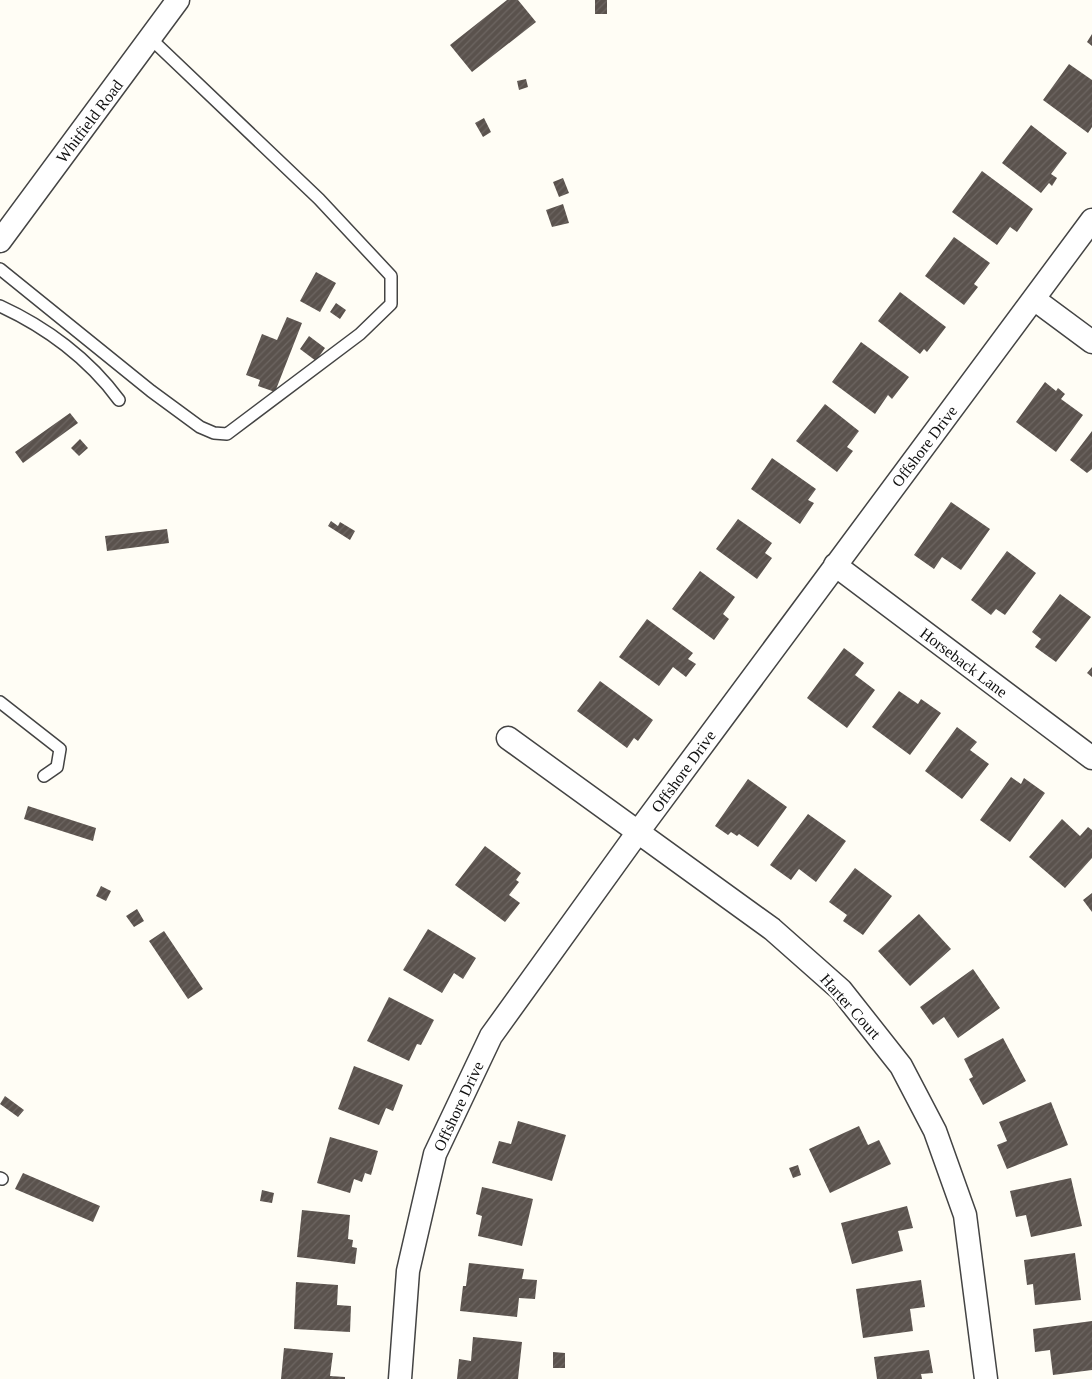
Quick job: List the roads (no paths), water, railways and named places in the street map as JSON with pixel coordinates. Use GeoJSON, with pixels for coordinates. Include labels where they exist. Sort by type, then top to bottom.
{"type":"FeatureCollection","features":[{"type":"Feature","properties":{"kind":"street","name":"Whitfield Road"},"geometry":{"type":"LineString","coordinates":[[0,241],[178,0]]}},
{"type":"Feature","properties":{"kind":"street","name":"Offshore Drive"},"geometry":{"type":"LineString","coordinates":[[400,1379],[408,1271],[435,1154],[491,1036],[638,832],[1092,220]]}},
{"type":"Feature","properties":{"kind":"street"},"geometry":{"type":"LineString","coordinates":[[1034,299],[1092,342]]}},
{"type":"Feature","properties":{"kind":"street","name":"Horseback Lane"},"geometry":{"type":"LineString","coordinates":[[835,565],[1092,758]]}},
{"type":"Feature","properties":{"kind":"street","name":"Harter Court"},"geometry":{"type":"LineString","coordinates":[[508,738],[772,929],[841,990],[901,1066],[935,1131],[965,1215],[986,1379]]}},
{"type":"Feature","properties":{"kind":"lane"},"geometry":{"type":"LineString","coordinates":[[0,270],[151,391],[200,427],[214,433],[227,434],[360,334],[391,304],[391,276],[319,199],[150,38]]}},
{"type":"Feature","properties":{"kind":"lane"},"geometry":{"type":"LineString","coordinates":[[0,306],[22,316],[55,337],[103,378],[119,400]]}},
{"type":"Feature","properties":{"kind":"lane"},"geometry":{"type":"LineString","coordinates":[[0,702],[60,750],[56,767],[44,776]]}}]}
